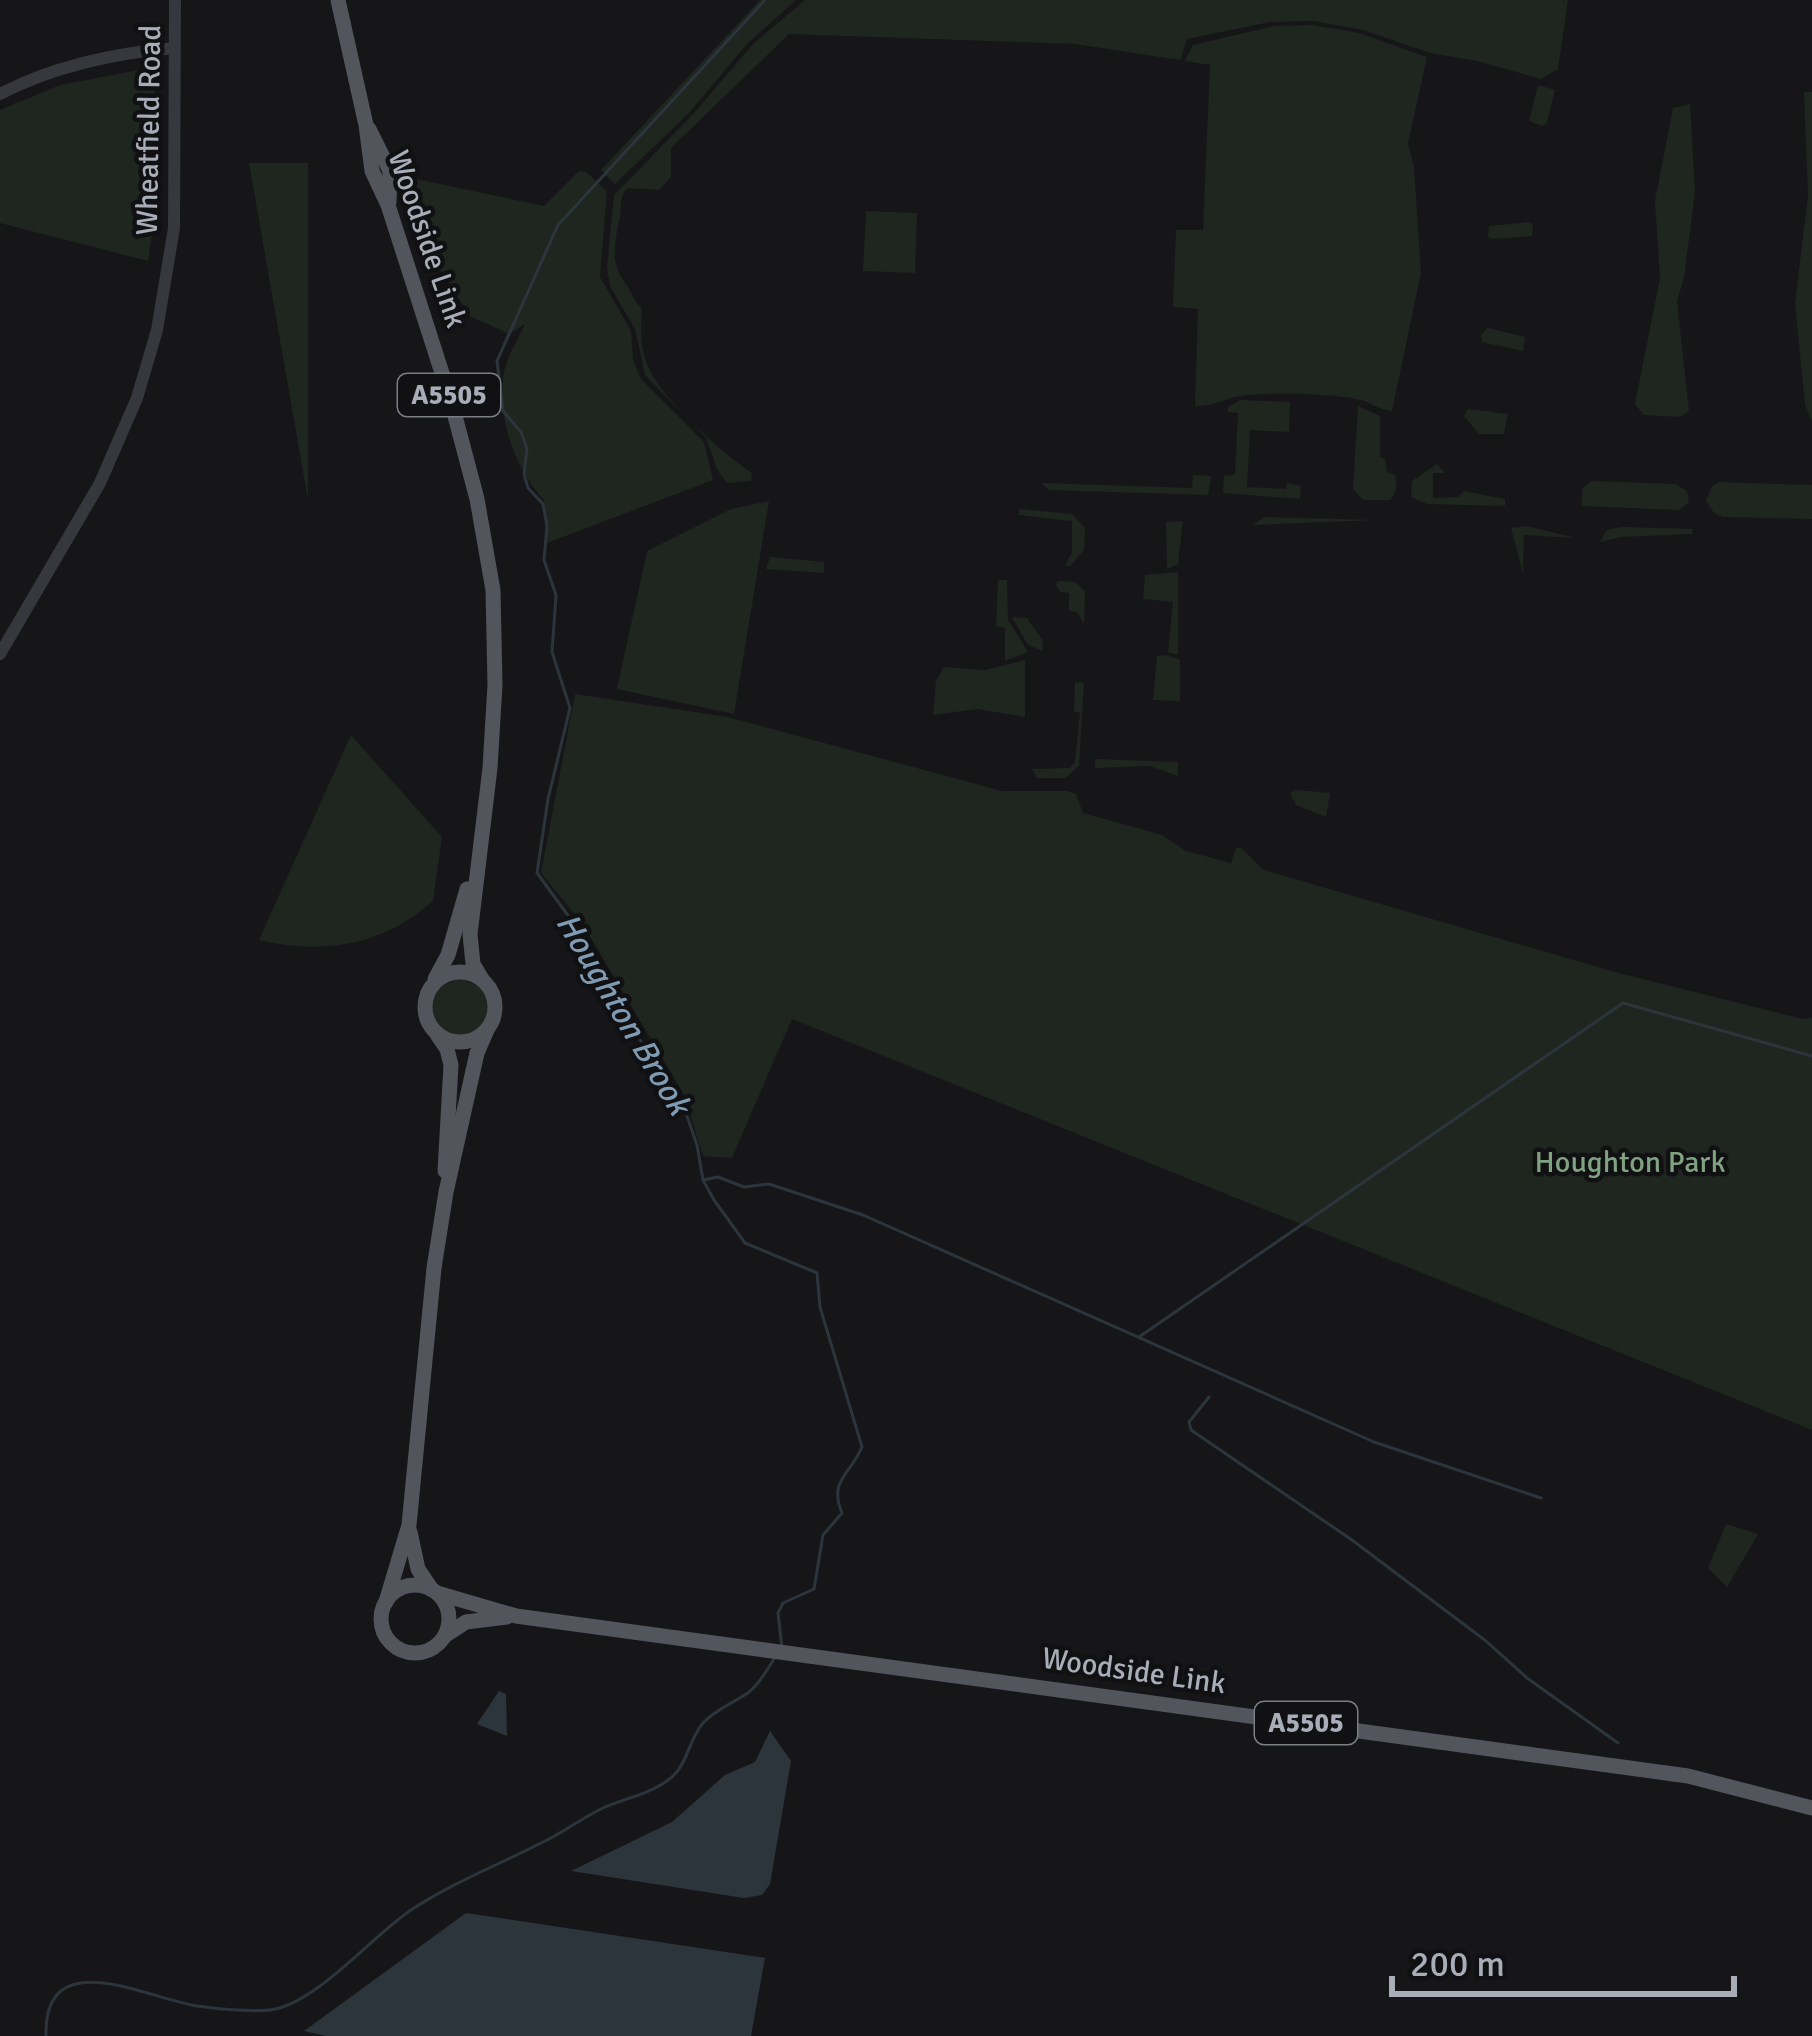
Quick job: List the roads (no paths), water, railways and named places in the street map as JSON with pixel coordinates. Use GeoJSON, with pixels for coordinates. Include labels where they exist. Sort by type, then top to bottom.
{"type":"FeatureCollection","features":[{"type":"Feature","properties":{"kind":"main road","name":"Woodside Link"},"geometry":{"type":"LineString","coordinates":[[338,0],[366,125],[390,171],[388,205],[470,466],[493,590],[493,725],[470,947],[473,964],[496,1004],[476,1053],[446,1192],[434,1268],[410,1525],[386,1602]]}},
{"type":"Feature","properties":{"kind":"main road","name":"Woodside Link"},"geometry":{"type":"LineString","coordinates":[[446,1192],[451,1065],[424,1005],[448,956],[479,850]]}},
{"type":"Feature","properties":{"kind":"main road"},"geometry":{"type":"LineString","coordinates":[[430,987],[460,971],[482,979]]}},
{"type":"Feature","properties":{"kind":"main road"},"geometry":{"type":"LineString","coordinates":[[435,1032],[461,1042],[487,1030]]}},
{"type":"Feature","properties":{"kind":"main road","name":"Woodside Link"},"geometry":{"type":"LineString","coordinates":[[410,1525],[418,1569],[435,1592],[515,1616],[1688,1776],[1812,1808]]}},
{"type":"Feature","properties":{"kind":"main road"},"geometry":{"type":"LineString","coordinates":[[386,1602],[407,1587],[435,1592],[449,1618],[446,1635]]}},
{"type":"Feature","properties":{"kind":"main road","name":"A5505"},"geometry":{"type":"LineString","coordinates":[[386,1602],[381,1622],[397,1648],[426,1652],[446,1635]]}},
{"type":"Feature","properties":{"kind":"main road","name":"Woodside Link"},"geometry":{"type":"LineString","coordinates":[[446,1635],[472,1621],[515,1616]]}},
{"type":"Feature","properties":{"kind":"street","name":"Wheatfield Road"},"geometry":{"type":"LineString","coordinates":[[0,654],[100,483],[148,362],[174,228],[175,0]]}},
{"type":"Feature","properties":{"kind":"street"},"geometry":{"type":"LineString","coordinates":[[0,94],[30,79],[95,60],[175,48]]}},
{"type":"Feature","properties":{"kind":"waterway","name":"Houghton Brook"},"geometry":{"type":"LineString","coordinates":[[765,0],[558,225],[497,361],[503,411],[521,432],[527,449],[524,474],[528,488],[543,504],[547,526],[544,560],[556,595],[552,652],[570,708],[548,799],[537,873],[578,929],[633,1030],[680,1096],[703,1180],[714,1200],[745,1243],[817,1273],[820,1307],[862,1447],[839,1485],[842,1513],[823,1535],[814,1589],[783,1603],[778,1613],[782,1648]]}},
{"type":"Feature","properties":{"kind":"waterway"},"geometry":{"type":"LineString","coordinates":[[1139,1337],[1623,1003],[1812,1056]]}},
{"type":"Feature","properties":{"kind":"waterway"},"geometry":{"type":"LineString","coordinates":[[703,1180],[718,1177],[744,1187],[769,1184],[863,1215],[1374,1442],[1541,1498]]}},
{"type":"Feature","properties":{"kind":"waterway"},"geometry":{"type":"LineString","coordinates":[[1209,1397],[1189,1422],[1191,1430],[1352,1540],[1618,1743]]}},
{"type":"Feature","properties":{"kind":"waterway","name":"Houghton Brook"},"geometry":{"type":"LineString","coordinates":[[46,2036],[50,2007],[61,1991],[79,1983],[126,1987],[197,2006],[261,2011],[306,1996],[427,1900],[597,1811],[665,1783],[682,1765],[703,1723],[753,1689],[776,1656]]}},
{"type":"Feature","properties":{"kind":"park label","name":"Houghton Park"},"geometry":{"type":"Point","coordinates":[1630,1162]}}]}
